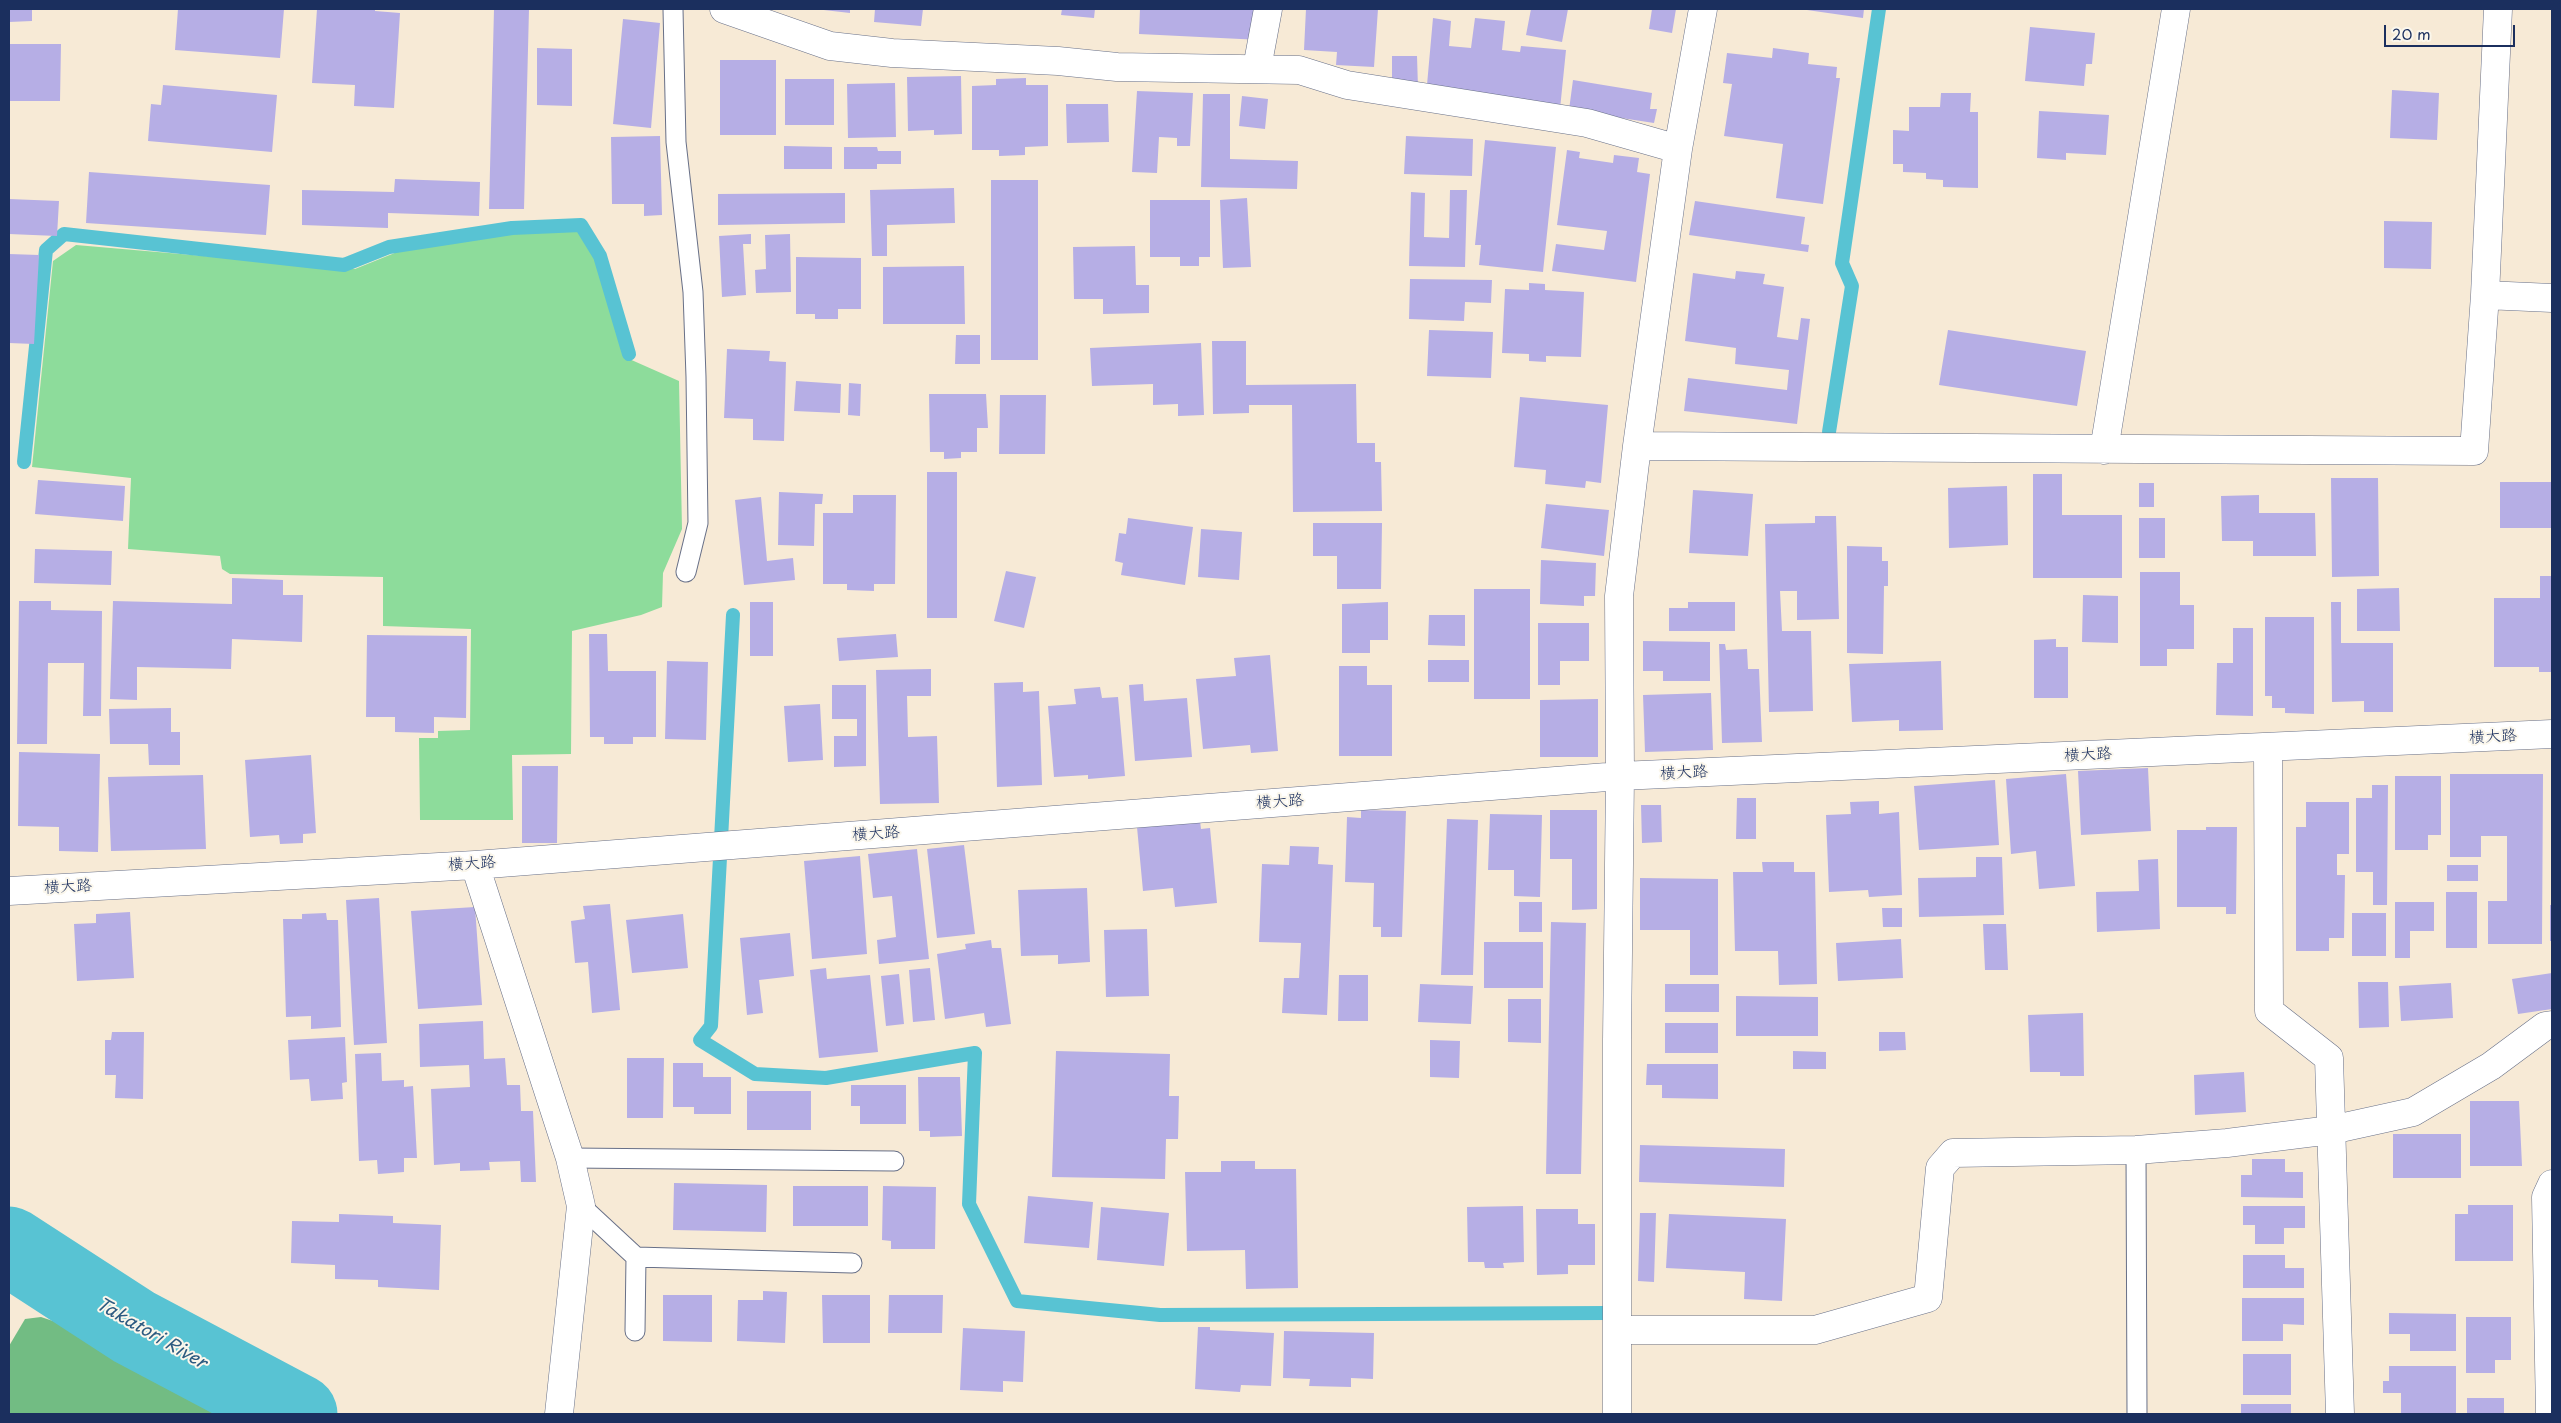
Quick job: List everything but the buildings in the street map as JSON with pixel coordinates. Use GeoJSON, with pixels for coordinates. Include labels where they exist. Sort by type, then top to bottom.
{"type":"FeatureCollection","features":[{"type":"Feature","properties":{"kind":"street"},"geometry":{"type":"LineString","coordinates":[[724,9],[830,46],[892,53],[1058,61],[1117,67],[1299,70],[1347,85],[1587,123],[1678,149]]}},
{"type":"Feature","properties":{"kind":"street"},"geometry":{"type":"LineString","coordinates":[[1257,68],[1268,9]]}},
{"type":"Feature","properties":{"kind":"street"},"geometry":{"type":"LineString","coordinates":[[1617,1414],[1619,596],[1637,446],[1678,149],[1704,9]]}},
{"type":"Feature","properties":{"kind":"street"},"geometry":{"type":"LineString","coordinates":[[2104,450],[2176,9]]}},
{"type":"Feature","properties":{"kind":"street"},"geometry":{"type":"LineString","coordinates":[[1637,446],[2474,451],[2485,295],[2498,9]]}},
{"type":"Feature","properties":{"kind":"street"},"geometry":{"type":"LineString","coordinates":[[2485,295],[2552,298]]}},
{"type":"Feature","properties":{"kind":"street","name":"横大路"},"geometry":{"type":"LineString","coordinates":[[9,891],[475,865],[1620,776],[2552,734]]}},
{"type":"Feature","properties":{"kind":"street"},"geometry":{"type":"LineString","coordinates":[[2268,747],[2269,1011],[2329,1058],[2340,1414]]}},
{"type":"Feature","properties":{"kind":"street"},"geometry":{"type":"LineString","coordinates":[[475,865],[570,1158],[581,1206],[559,1414]]}},
{"type":"Feature","properties":{"kind":"street"},"geometry":{"type":"LineString","coordinates":[[1617,1330],[1815,1330],[1928,1298],[1940,1168],[1953,1153],[2136,1150],[2227,1143],[2331,1130],[2413,1112],[2490,1066],[2545,1026],[2552,1025]]}},
{"type":"Feature","properties":{"kind":"street"},"geometry":{"type":"LineString","coordinates":[[2550,1414],[2550,1303],[2546,1197],[2552,1184]]}},
{"type":"Feature","properties":{"kind":"lane"},"geometry":{"type":"LineString","coordinates":[[673,9],[676,142],[693,292],[696,377],[698,524],[686,572]]}},
{"type":"Feature","properties":{"kind":"lane"},"geometry":{"type":"LineString","coordinates":[[2136,1150],[2137,1414]]}},
{"type":"Feature","properties":{"kind":"lane"},"geometry":{"type":"LineString","coordinates":[[570,1158],[894,1160]]}},
{"type":"Feature","properties":{"kind":"lane"},"geometry":{"type":"LineString","coordinates":[[581,1206],[636,1257],[852,1263]]}},
{"type":"Feature","properties":{"kind":"lane"},"geometry":{"type":"LineString","coordinates":[[635,1331],[636,1257]]}},
{"type":"Feature","properties":{"kind":"green space"},"geometry":{"type":"Polygon","coordinates":[[[576,230],[591,236],[627,358],[679,381],[682,529],[663,573],[662,607],[641,615],[572,631],[571,754],[512,755],[513,820],[420,820],[419,738],[438,738],[438,731],[470,730],[471,629],[383,626],[383,577],[230,574],[222,569],[220,556],[128,549],[131,478],[32,467],[53,261],[76,245],[355,269],[407,248],[486,235],[576,230]]]}},
{"type":"Feature","properties":{"kind":"green space"},"geometry":{"type":"Polygon","coordinates":[[[41,1317],[59,1323],[220,1414],[9,1414],[9,1346],[25,1319],[41,1317]]]}},
{"type":"Feature","properties":{"kind":"waterway"},"geometry":{"type":"LineString","coordinates":[[1829,432],[1852,286],[1842,263],[1879,9]]}},
{"type":"Feature","properties":{"kind":"waterway"},"geometry":{"type":"LineString","coordinates":[[24,462],[46,250],[64,234],[344,265],[389,247],[512,228],[581,225],[600,256],[629,354]]}},
{"type":"Feature","properties":{"kind":"waterway"},"geometry":{"type":"LineString","coordinates":[[733,615],[711,1026],[700,1040],[755,1074],[826,1078],[975,1053],[969,1204],[1017,1301],[1160,1315],[1608,1313]]}},
{"type":"Feature","properties":{"kind":"waterway","name":"Takatori River"},"geometry":{"type":"LineString","coordinates":[[9,1246],[134,1327],[298,1414]]}}]}
